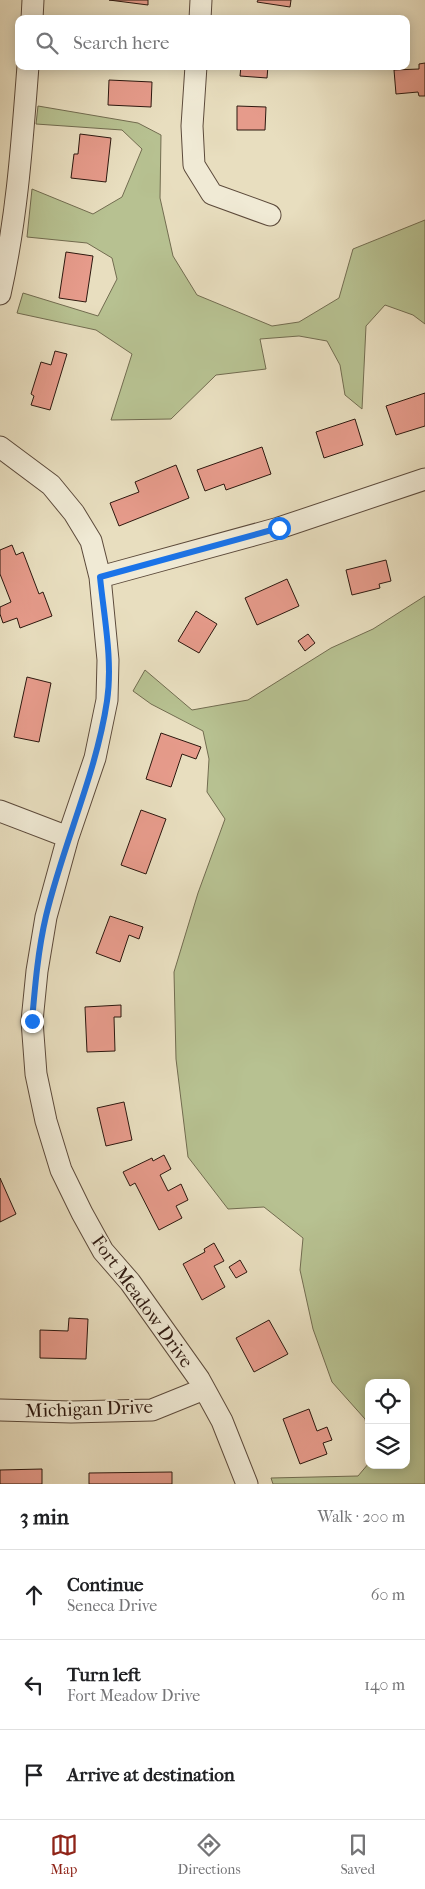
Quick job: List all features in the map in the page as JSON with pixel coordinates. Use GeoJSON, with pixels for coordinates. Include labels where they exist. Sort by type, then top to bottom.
{"type":"FeatureCollection","features":[{"type":"Feature","properties":{"kind":"street"},"geometry":{"type":"LineString","coordinates":[[32,15],[33,0]]}},
{"type":"Feature","properties":{"kind":"street"},"geometry":{"type":"LineString","coordinates":[[200,15],[201,0]]}},
{"type":"Feature","properties":{"kind":"street"},"geometry":{"type":"LineString","coordinates":[[0,294],[12,239],[21,163],[28,70]]}},
{"type":"Feature","properties":{"kind":"street"},"geometry":{"type":"LineString","coordinates":[[196,70],[192,126],[194,165],[212,194],[270,215]]}},
{"type":"Feature","properties":{"kind":"street","name":"Fort Meadow Drive"},"geometry":{"type":"LineString","coordinates":[[0,447],[51,486],[74,513],[91,541],[100,577],[108,660],[107,700],[95,758],[68,838],[46,917],[37,971],[32,1021],[36,1074],[46,1121],[61,1170],[103,1251],[130,1282],[204,1389],[222,1421],[247,1484]]}},
{"type":"Feature","properties":{"kind":"street"},"geometry":{"type":"LineString","coordinates":[[100,577],[279,528],[425,479]]}},
{"type":"Feature","properties":{"kind":"street"},"geometry":{"type":"LineString","coordinates":[[0,811],[68,838]]}},
{"type":"Feature","properties":{"kind":"street","name":"Michigan Drive"},"geometry":{"type":"LineString","coordinates":[[0,1410],[71,1412],[152,1410],[204,1389]]}},
{"type":"Feature","properties":{"kind":"green space"},"geometry":{"type":"Polygon","coordinates":[[[38,106],[138,123],[161,135],[160,198],[173,256],[197,295],[272,326],[299,322],[339,298],[353,249],[425,220],[425,324],[413,315],[385,305],[366,326],[362,409],[345,395],[340,365],[327,341],[299,336],[260,339],[266,369],[216,375],[171,419],[111,420],[132,354],[96,330],[17,313],[23,293],[98,316],[117,279],[112,258],[87,243],[27,237],[32,189],[93,214],[122,197],[142,149],[122,130],[36,124],[38,106]]]}},
{"type":"Feature","properties":{"kind":"green space"},"geometry":{"type":"Polygon","coordinates":[[[425,596],[425,1484],[273,1484],[271,1478],[358,1476],[365,1468],[410,1469],[410,1379],[365,1379],[365,1419],[332,1382],[313,1329],[300,1270],[303,1238],[264,1207],[228,1209],[188,1157],[176,1059],[174,972],[198,893],[225,819],[207,792],[209,759],[203,731],[151,704],[133,691],[145,670],[192,710],[248,700],[331,648],[373,629],[425,596]]]}},
{"type":"Feature","properties":{"kind":"building"},"geometry":{"type":"Polygon","coordinates":[[[109,0],[148,0],[148,5],[109,0]]]}},
{"type":"Feature","properties":{"kind":"building"},"geometry":{"type":"Polygon","coordinates":[[[258,0],[291,0],[290,7],[257,2],[258,0]]]}},
{"type":"Feature","properties":{"kind":"building"},"geometry":{"type":"Polygon","coordinates":[[[425,63],[425,96],[419,96],[418,92],[396,94],[394,70],[419,69],[419,64],[425,63]]]}},
{"type":"Feature","properties":{"kind":"building"},"geometry":{"type":"Polygon","coordinates":[[[241,70],[268,70],[267,78],[240,76],[241,70]]]}},
{"type":"Feature","properties":{"kind":"building"},"geometry":{"type":"Polygon","coordinates":[[[109,80],[152,82],[151,107],[108,105],[109,80]]]}},
{"type":"Feature","properties":{"kind":"building"},"geometry":{"type":"Polygon","coordinates":[[[237,106],[266,107],[265,130],[237,130],[237,106]]]}},
{"type":"Feature","properties":{"kind":"building"},"geometry":{"type":"Polygon","coordinates":[[[80,134],[111,138],[106,182],[71,178],[74,154],[78,154],[80,134]]]}},
{"type":"Feature","properties":{"kind":"building"},"geometry":{"type":"Polygon","coordinates":[[[66,252],[93,256],[86,302],[59,298],[66,252]]]}},
{"type":"Feature","properties":{"kind":"building"},"geometry":{"type":"Polygon","coordinates":[[[55,351],[67,354],[50,410],[31,405],[34,396],[31,394],[41,362],[51,365],[55,351]]]}},
{"type":"Feature","properties":{"kind":"building"},"geometry":{"type":"Polygon","coordinates":[[[425,393],[425,426],[396,435],[386,406],[425,393]]]}},
{"type":"Feature","properties":{"kind":"building"},"geometry":{"type":"Polygon","coordinates":[[[355,419],[363,445],[324,458],[316,432],[355,419]]]}},
{"type":"Feature","properties":{"kind":"building"},"geometry":{"type":"Polygon","coordinates":[[[262,447],[271,474],[226,490],[224,484],[205,491],[197,470],[262,447]]]}},
{"type":"Feature","properties":{"kind":"building"},"geometry":{"type":"Polygon","coordinates":[[[176,465],[189,498],[119,526],[110,503],[139,492],[135,482],[176,465]]]}},
{"type":"Feature","properties":{"kind":"building"},"geometry":{"type":"Polygon","coordinates":[[[12,545],[16,555],[23,552],[39,594],[43,592],[52,616],[20,628],[17,618],[3,623],[0,614],[0,607],[11,602],[0,574],[0,550],[12,545]]]}},
{"type":"Feature","properties":{"kind":"building"},"geometry":{"type":"Polygon","coordinates":[[[386,560],[391,581],[379,584],[380,588],[352,595],[346,570],[386,560]]]}},
{"type":"Feature","properties":{"kind":"building"},"geometry":{"type":"Polygon","coordinates":[[[287,579],[299,606],[257,625],[245,598],[287,579]]]}},
{"type":"Feature","properties":{"kind":"building"},"geometry":{"type":"Polygon","coordinates":[[[196,611],[217,624],[199,653],[178,641],[196,611]]]}},
{"type":"Feature","properties":{"kind":"building"},"geometry":{"type":"Polygon","coordinates":[[[308,634],[315,643],[305,651],[298,641],[308,634]]]}},
{"type":"Feature","properties":{"kind":"building"},"geometry":{"type":"Polygon","coordinates":[[[27,677],[51,683],[39,742],[14,737],[27,677]]]}},
{"type":"Feature","properties":{"kind":"building"},"geometry":{"type":"Polygon","coordinates":[[[161,733],[201,747],[196,759],[182,754],[171,787],[146,779],[161,733]]]}},
{"type":"Feature","properties":{"kind":"building"},"geometry":{"type":"Polygon","coordinates":[[[141,810],[166,819],[146,874],[121,865],[141,810]]]}},
{"type":"Feature","properties":{"kind":"building"},"geometry":{"type":"Polygon","coordinates":[[[110,916],[143,927],[139,939],[129,935],[120,962],[96,953],[110,916]]]}},
{"type":"Feature","properties":{"kind":"building"},"geometry":{"type":"Polygon","coordinates":[[[121,1005],[121,1017],[114,1017],[115,1051],[87,1052],[85,1007],[121,1005]]]}},
{"type":"Feature","properties":{"kind":"building"},"geometry":{"type":"Polygon","coordinates":[[[124,1102],[132,1140],[106,1146],[97,1108],[124,1102]]]}},
{"type":"Feature","properties":{"kind":"building"},"geometry":{"type":"Polygon","coordinates":[[[164,1155],[171,1169],[160,1175],[168,1191],[181,1184],[188,1200],[176,1206],[182,1218],[159,1230],[135,1183],[130,1186],[123,1172],[152,1158],[153,1161],[164,1155]]]}},
{"type":"Feature","properties":{"kind":"building"},"geometry":{"type":"Polygon","coordinates":[[[0,1178],[16,1214],[0,1222],[0,1178]]]}},
{"type":"Feature","properties":{"kind":"building"},"geometry":{"type":"Polygon","coordinates":[[[214,1243],[224,1261],[214,1266],[225,1287],[202,1300],[183,1264],[205,1252],[204,1249],[214,1243]]]}},
{"type":"Feature","properties":{"kind":"building"},"geometry":{"type":"Polygon","coordinates":[[[240,1260],[247,1272],[236,1278],[229,1267],[240,1260]]]}},
{"type":"Feature","properties":{"kind":"building"},"geometry":{"type":"Polygon","coordinates":[[[69,1318],[88,1319],[86,1359],[40,1358],[40,1330],[68,1331],[69,1318]]]}},
{"type":"Feature","properties":{"kind":"building"},"geometry":{"type":"Polygon","coordinates":[[[269,1320],[288,1354],[254,1372],[236,1338],[269,1320]]]}},
{"type":"Feature","properties":{"kind":"building"},"geometry":{"type":"Polygon","coordinates":[[[309,1409],[317,1431],[327,1427],[332,1440],[323,1443],[327,1454],[300,1464],[283,1419],[309,1409]]]}},
{"type":"Feature","properties":{"kind":"building"},"geometry":{"type":"Polygon","coordinates":[[[42,1469],[42,1484],[0,1484],[0,1470],[42,1469]]]}},
{"type":"Feature","properties":{"kind":"building"},"geometry":{"type":"Polygon","coordinates":[[[172,1472],[172,1484],[89,1484],[89,1473],[172,1472]]]}},
{"type":"Feature","properties":{"kind":"route"},"geometry":{"type":"LineString","coordinates":[[32,1021],[37,971],[46,917],[68,838],[95,758],[107,700],[108,660],[100,577],[279,528]]}}]}
